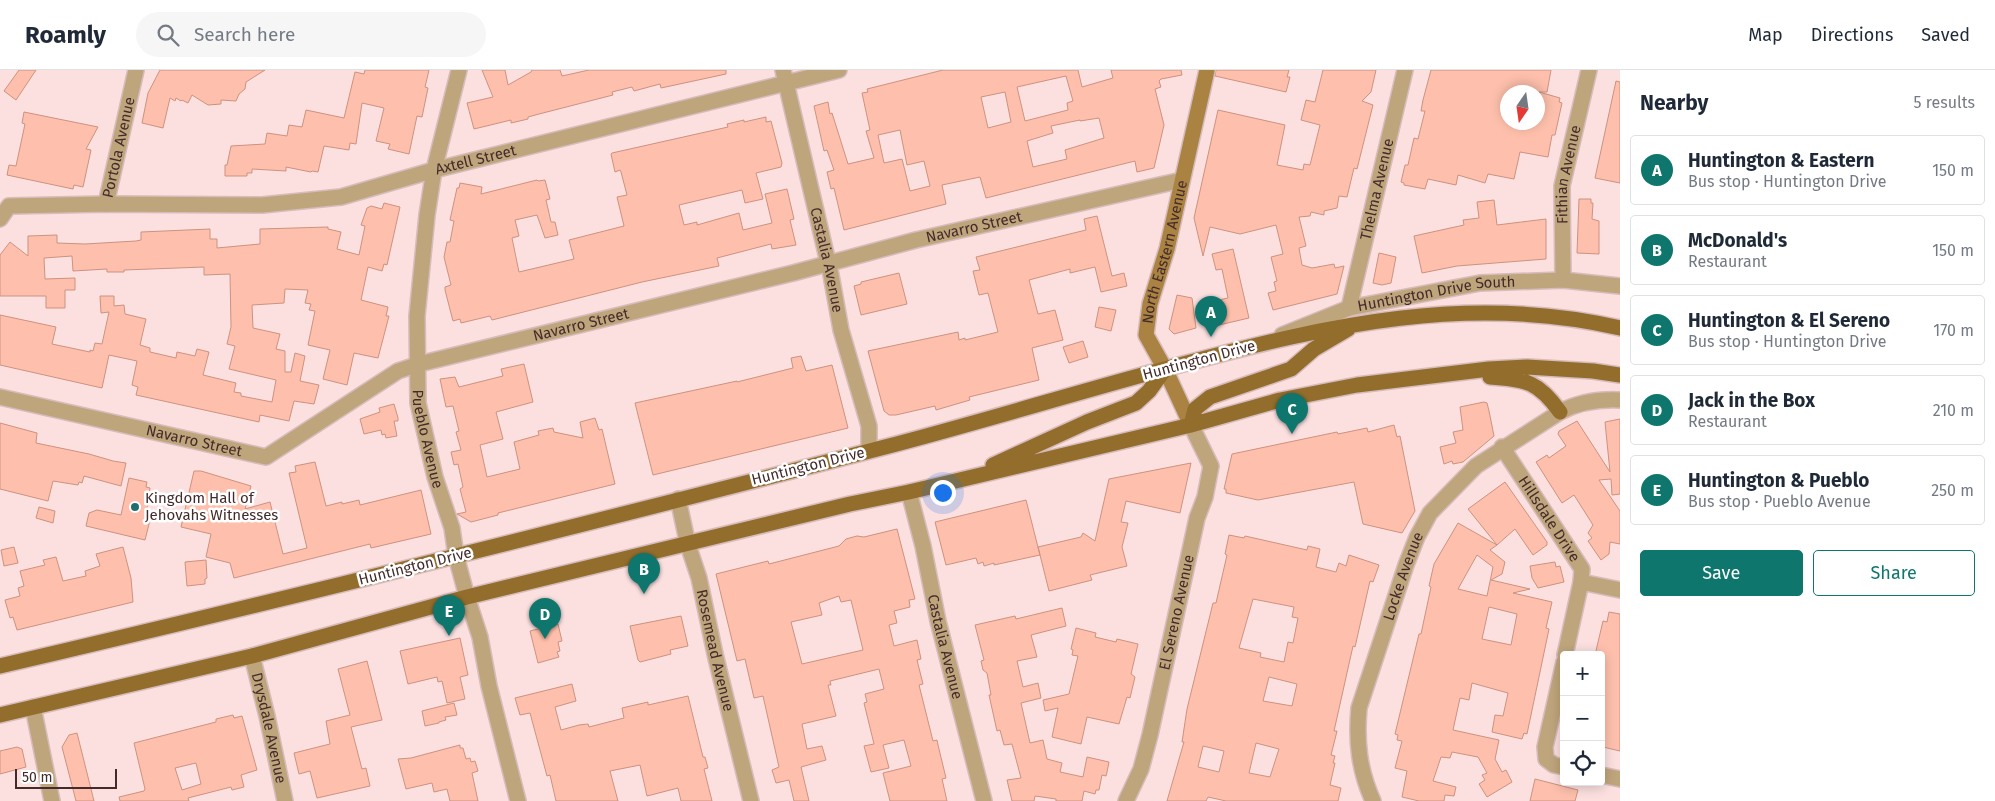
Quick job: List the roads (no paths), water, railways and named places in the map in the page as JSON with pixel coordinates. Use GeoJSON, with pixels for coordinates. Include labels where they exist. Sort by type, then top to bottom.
{"type":"FeatureCollection","features":[{"type":"Feature","properties":{"kind":"main road","name":"North Eastern Avenue"},"geometry":{"type":"LineString","coordinates":[[1191,425],[1165,368],[1146,335],[1150,304],[1167,249],[1207,70]]}},
{"type":"Feature","properties":{"kind":"main road","name":"Huntington Drive"},"geometry":{"type":"LineString","coordinates":[[0,666],[456,556],[678,500],[869,451],[1165,368],[1261,343],[1360,322],[1427,314],[1504,313],[1584,319],[1620,328]]}},
{"type":"Feature","properties":{"kind":"main road"},"geometry":{"type":"LineString","coordinates":[[1191,425],[1195,409],[1210,397],[1291,369],[1314,349],[1360,322]]}},
{"type":"Feature","properties":{"kind":"main road"},"geometry":{"type":"LineString","coordinates":[[0,715],[252,656],[467,597],[688,545],[850,504],[910,492],[1191,425],[1290,398],[1357,385],[1489,369],[1527,367],[1593,371],[1620,375]]}},
{"type":"Feature","properties":{"kind":"main road"},"geometry":{"type":"LineString","coordinates":[[962,479],[1087,422],[1136,403],[1149,391],[1165,368]]}},
{"type":"Feature","properties":{"kind":"main road"},"geometry":{"type":"LineString","coordinates":[[1442,374],[1513,379],[1537,386],[1548,395],[1560,412]]}},
{"type":"Feature","properties":{"kind":"street","name":"Portola Avenue"},"geometry":{"type":"LineString","coordinates":[[0,219],[9,206],[106,204],[136,70]]}},
{"type":"Feature","properties":{"kind":"street","name":"Pueblo Avenue"},"geometry":{"type":"LineString","coordinates":[[459,70],[434,170],[427,215],[417,316],[418,403],[436,477],[452,528],[456,556],[480,637],[489,686],[518,801]]}},
{"type":"Feature","properties":{"kind":"street","name":"Axtell Street"},"geometry":{"type":"LineString","coordinates":[[106,204],[262,205],[333,198],[785,76],[839,70]]}},
{"type":"Feature","properties":{"kind":"street","name":"Thelma Avenue"},"geometry":{"type":"LineString","coordinates":[[1349,308],[1405,70]]}},
{"type":"Feature","properties":{"kind":"street","name":"Fithian Avenue"},"geometry":{"type":"LineString","coordinates":[[1563,280],[1562,186],[1589,70]]}},
{"type":"Feature","properties":{"kind":"street","name":"Castalia Avenue"},"geometry":{"type":"LineString","coordinates":[[785,76],[832,275],[841,330],[869,426],[869,451]]}},
{"type":"Feature","properties":{"kind":"street","name":"Navarro Street"},"geometry":{"type":"LineString","coordinates":[[0,397],[266,457],[398,370],[828,264],[916,240],[1182,180]]}},
{"type":"Feature","properties":{"kind":"street","name":"Huntington Drive South"},"geometry":{"type":"LineString","coordinates":[[1261,343],[1349,308],[1480,283],[1563,280],[1620,286]]}},
{"type":"Feature","properties":{"kind":"street","name":"Locke Avenue"},"geometry":{"type":"LineString","coordinates":[[1373,801],[1361,768],[1358,751],[1359,708],[1406,565],[1417,537],[1430,513],[1476,466],[1502,447],[1560,412],[1574,405],[1603,399],[1620,400]]}},
{"type":"Feature","properties":{"kind":"street","name":"El Sereno Avenue"},"geometry":{"type":"LineString","coordinates":[[1126,801],[1141,769],[1150,735],[1211,466],[1191,425]]}},
{"type":"Feature","properties":{"kind":"street","name":"Hillsdale Drive"},"geometry":{"type":"LineString","coordinates":[[1502,447],[1582,569],[1581,582],[1566,651]]}},
{"type":"Feature","properties":{"kind":"street","name":"Castalia Avenue"},"geometry":{"type":"LineString","coordinates":[[910,492],[938,621],[984,801]]}},
{"type":"Feature","properties":{"kind":"street","name":"Rosemead Avenue"},"geometry":{"type":"LineString","coordinates":[[678,500],[688,545],[699,578],[715,654],[751,801]]}},
{"type":"Feature","properties":{"kind":"street"},"geometry":{"type":"LineString","coordinates":[[1581,582],[1620,590]]}},
{"type":"Feature","properties":{"kind":"street","name":"Drysdale Avenue"},"geometry":{"type":"LineString","coordinates":[[252,656],[285,801]]}},
{"type":"Feature","properties":{"kind":"street"},"geometry":{"type":"LineString","coordinates":[[1560,680],[1545,747],[1546,759],[1554,765],[1560,766]]}},
{"type":"Feature","properties":{"kind":"street"},"geometry":{"type":"LineString","coordinates":[[33,707],[52,801]]}},
{"type":"Feature","properties":{"kind":"street"},"geometry":{"type":"LineString","coordinates":[[1605,776],[1620,779]]}},
{"type":"Feature","properties":{"kind":"place","name":"Huntington & Eastern"},"geometry":{"type":"Point","coordinates":[1211,337]}},
{"type":"Feature","properties":{"kind":"place","name":"Huntington & El Sereno"},"geometry":{"type":"Point","coordinates":[1292,434]}},
{"type":"Feature","properties":{"kind":"place","name":"Kingdom Hall of Jehovahs Witnesses"},"geometry":{"type":"Point","coordinates":[135,507]}},
{"type":"Feature","properties":{"kind":"place","name":"McDonald's"},"geometry":{"type":"Point","coordinates":[644,594]}},
{"type":"Feature","properties":{"kind":"place","name":"Huntington & Pueblo"},"geometry":{"type":"Point","coordinates":[449,636]}},
{"type":"Feature","properties":{"kind":"place","name":"Jack in the Box"},"geometry":{"type":"Point","coordinates":[545,639]}}]}
